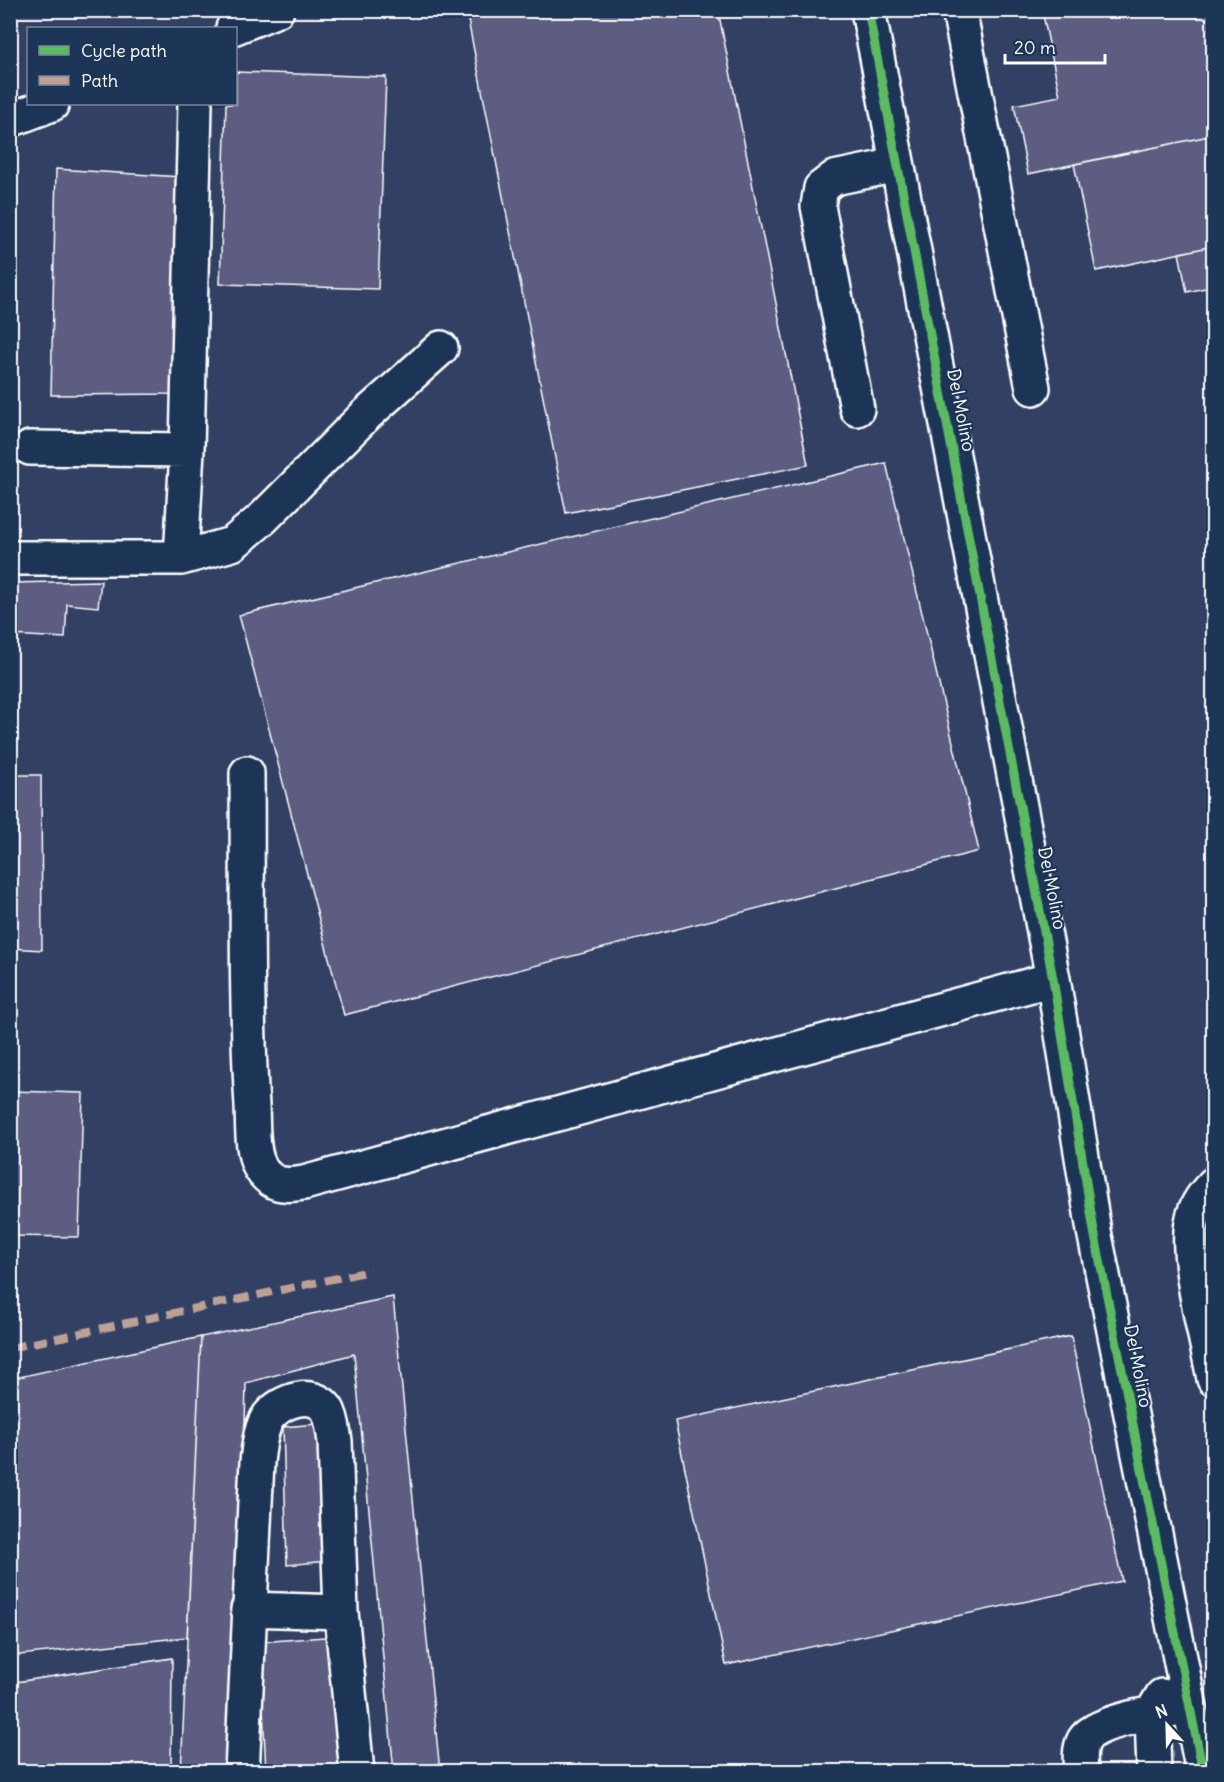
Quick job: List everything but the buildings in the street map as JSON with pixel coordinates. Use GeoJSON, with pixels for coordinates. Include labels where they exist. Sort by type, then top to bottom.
{"type":"FeatureCollection","features":[{"type":"Feature","properties":{"kind":"street"},"geometry":{"type":"LineString","coordinates":[[235,27],[277,10]]}},
{"type":"Feature","properties":{"kind":"street","name":"Del Molino"},"geometry":{"type":"LineString","coordinates":[[868,10],[1053,979],[1094,1231],[1203,1772]]}},
{"type":"Feature","properties":{"kind":"street"},"geometry":{"type":"LineString","coordinates":[[959,10],[1033,388]]}},
{"type":"Feature","properties":{"kind":"street"},"geometry":{"type":"LineString","coordinates":[[10,120],[49,105]]}},
{"type":"Feature","properties":{"kind":"street"},"geometry":{"type":"LineString","coordinates":[[181,558],[187,450],[195,105]]}},
{"type":"Feature","properties":{"kind":"street"},"geometry":{"type":"LineString","coordinates":[[857,409],[818,206],[821,188],[834,178],[897,165]]}},
{"type":"Feature","properties":{"kind":"street"},"geometry":{"type":"LineString","coordinates":[[10,558],[181,558],[232,544],[262,519],[366,415],[441,348]]}},
{"type":"Feature","properties":{"kind":"street"},"geometry":{"type":"LineString","coordinates":[[30,448],[187,450]]}},
{"type":"Feature","properties":{"kind":"street"},"geometry":{"type":"LineString","coordinates":[[247,773],[250,1073],[254,1140],[259,1167],[272,1182],[280,1185],[304,1183],[1053,979]]}},
{"type":"Feature","properties":{"kind":"street"},"geometry":{"type":"LineString","coordinates":[[1214,1184],[1200,1198],[1191,1224],[1192,1261],[1214,1379]]}},
{"type":"Feature","properties":{"kind":"street"},"geometry":{"type":"LineString","coordinates":[[242,1772],[248,1609],[257,1461],[261,1433],[268,1417],[278,1407],[289,1401],[305,1399],[317,1400],[326,1408],[331,1418],[335,1442],[341,1612],[357,1772]]}},
{"type":"Feature","properties":{"kind":"street"},"geometry":{"type":"LineString","coordinates":[[248,1609],[341,1612]]}},
{"type":"Feature","properties":{"kind":"street"},"geometry":{"type":"LineString","coordinates":[[1154,1772],[1152,1713],[1180,1663]]}},
{"type":"Feature","properties":{"kind":"street"},"geometry":{"type":"LineString","coordinates":[[1081,1772],[1080,1754],[1084,1739],[1095,1729],[1152,1713],[1189,1707]]}},
{"type":"Feature","properties":{"kind":"shaded area"},"geometry":{"type":"Polygon","coordinates":[[[11,11],[1213,11],[1213,1771],[11,1771],[11,11]]]}},
{"type":"Feature","properties":{"kind":"marked path"},"geometry":{"type":"LineString","coordinates":[[10,1348],[370,1271]]}},
{"type":"Feature","properties":{"kind":"cycle path"},"geometry":{"type":"LineString","coordinates":[[868,10],[1053,979],[1094,1231],[1203,1772]]}}]}
